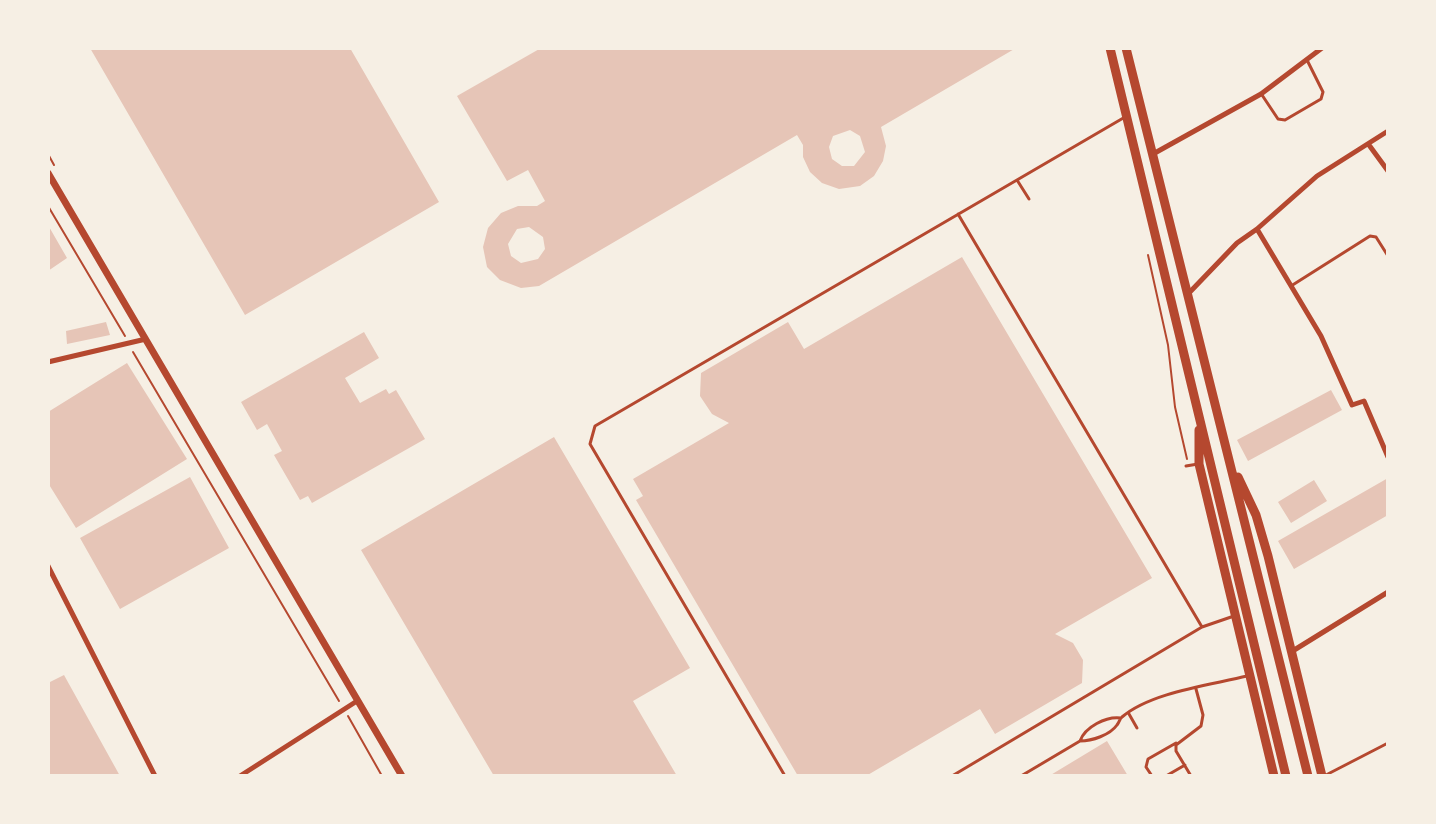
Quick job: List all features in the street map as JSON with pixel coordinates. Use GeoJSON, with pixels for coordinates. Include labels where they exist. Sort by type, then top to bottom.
{"type":"FeatureCollection","features":[{"type":"Feature","properties":{"kind":"highway"},"geometry":{"type":"LineString","coordinates":[[1110,48],[1286,776]]}},
{"type":"Feature","properties":{"kind":"highway"},"geometry":{"type":"LineString","coordinates":[[1126,48],[1308,776]]}},
{"type":"Feature","properties":{"kind":"highway"},"geometry":{"type":"LineString","coordinates":[[1199,412],[1199,464],[1274,776]]}},
{"type":"Feature","properties":{"kind":"highway"},"geometry":{"type":"LineString","coordinates":[[1228,456],[1256,515],[1323,776]]}},
{"type":"Feature","properties":{"kind":"street"},"geometry":{"type":"LineString","coordinates":[[1153,154],[1261,94],[1322,48]]}},
{"type":"Feature","properties":{"kind":"street"},"geometry":{"type":"LineString","coordinates":[[1187,295],[1238,243],[1317,176],[1370,145],[1388,131]]}},
{"type":"Feature","properties":{"kind":"street"},"geometry":{"type":"LineString","coordinates":[[1370,145],[1388,171]]}},
{"type":"Feature","properties":{"kind":"street"},"geometry":{"type":"LineString","coordinates":[[48,173],[402,776]]}},
{"type":"Feature","properties":{"kind":"street"},"geometry":{"type":"LineString","coordinates":[[1257,229],[1321,336],[1352,405],[1364,401],[1388,457]]}},
{"type":"Feature","properties":{"kind":"street"},"geometry":{"type":"LineString","coordinates":[[48,362],[146,339]]}},
{"type":"Feature","properties":{"kind":"street"},"geometry":{"type":"LineString","coordinates":[[48,566],[154,776]]}},
{"type":"Feature","properties":{"kind":"street"},"geometry":{"type":"LineString","coordinates":[[1291,651],[1388,592]]}},
{"type":"Feature","properties":{"kind":"street"},"geometry":{"type":"LineString","coordinates":[[240,776],[357,700]]}},
{"type":"Feature","properties":{"kind":"lane"},"geometry":{"type":"LineString","coordinates":[[1261,94],[1278,119],[1285,120],[1321,99],[1323,92],[1307,60]]}},
{"type":"Feature","properties":{"kind":"lane"},"geometry":{"type":"LineString","coordinates":[[785,776],[590,444],[595,426],[1127,116]]}},
{"type":"Feature","properties":{"kind":"lane"},"geometry":{"type":"LineString","coordinates":[[1017,180],[1029,199]]}},
{"type":"Feature","properties":{"kind":"lane"},"geometry":{"type":"LineString","coordinates":[[958,214],[1202,627]]}},
{"type":"Feature","properties":{"kind":"lane"},"geometry":{"type":"LineString","coordinates":[[1291,286],[1370,237],[1376,237],[1388,256]]}},
{"type":"Feature","properties":{"kind":"lane"},"geometry":{"type":"LineString","coordinates":[[1187,466],[1199,464]]}},
{"type":"Feature","properties":{"kind":"lane"},"geometry":{"type":"LineString","coordinates":[[952,776],[1202,627],[1234,616]]}},
{"type":"Feature","properties":{"kind":"lane"},"geometry":{"type":"LineString","coordinates":[[1021,776],[1080,741],[1091,741],[1108,732],[1129,713],[1173,694],[1249,676]]}},
{"type":"Feature","properties":{"kind":"lane"},"geometry":{"type":"LineString","coordinates":[[1152,776],[1146,767],[1148,759],[1198,730],[1203,720],[1196,689]]}},
{"type":"Feature","properties":{"kind":"lane"},"geometry":{"type":"LineString","coordinates":[[1129,713],[1137,728]]}},
{"type":"Feature","properties":{"kind":"lane"},"geometry":{"type":"LineString","coordinates":[[1080,741],[1083,733],[1093,727],[1111,717],[1121,718]]}},
{"type":"Feature","properties":{"kind":"lane"},"geometry":{"type":"LineString","coordinates":[[1178,741],[1176,751],[1191,776]]}},
{"type":"Feature","properties":{"kind":"lane"},"geometry":{"type":"LineString","coordinates":[[1323,776],[1388,742]]}},
{"type":"Feature","properties":{"kind":"lane"},"geometry":{"type":"LineString","coordinates":[[1150,751],[1153,756]]}},
{"type":"Feature","properties":{"kind":"lane"},"geometry":{"type":"LineString","coordinates":[[1166,776],[1185,765]]}},
{"type":"Feature","properties":{"kind":"path"},"geometry":{"type":"LineString","coordinates":[[48,206],[382,776]]}},
{"type":"Feature","properties":{"kind":"path"},"geometry":{"type":"LineString","coordinates":[[1147,252],[1168,345],[1175,407],[1187,466]]}},
{"type":"Feature","properties":{"kind":"building"},"geometry":{"type":"Polygon","coordinates":[[[90,48],[350,48],[439,202],[245,315],[90,48]]]}},
{"type":"Feature","properties":{"kind":"building"},"geometry":{"type":"Polygon","coordinates":[[[541,48],[1016,48],[881,127],[886,146],[883,161],[874,176],[860,186],[839,189],[822,183],[810,172],[803,157],[803,145],[797,135],[539,286],[521,288],[500,280],[487,267],[483,247],[488,228],[501,213],[518,206],[537,206],[545,201],[528,170],[507,181],[457,96],[541,48]],[[850,130],[833,136],[829,147],[832,159],[842,166],[854,166],[865,152],[860,136],[850,130]],[[529,227],[517,229],[508,244],[511,256],[521,263],[538,259],[545,249],[543,237],[529,227]]]}},
{"type":"Feature","properties":{"kind":"building"},"geometry":{"type":"Polygon","coordinates":[[[48,225],[67,258],[48,271],[48,225]]]}},
{"type":"Feature","properties":{"kind":"building"},"geometry":{"type":"Polygon","coordinates":[[[962,257],[1152,578],[1055,634],[1073,643],[1083,660],[1082,683],[995,734],[980,709],[866,776],[798,776],[636,500],[643,496],[633,479],[729,423],[712,414],[700,396],[701,373],[788,322],[804,349],[962,257]]]}},
{"type":"Feature","properties":{"kind":"building"},"geometry":{"type":"Polygon","coordinates":[[[106,322],[110,335],[67,344],[66,331],[106,322]]]}},
{"type":"Feature","properties":{"kind":"building"},"geometry":{"type":"Polygon","coordinates":[[[364,332],[379,358],[345,378],[360,403],[386,389],[389,394],[396,390],[425,439],[312,503],[308,496],[300,500],[274,455],[282,451],[267,424],[257,430],[241,402],[364,332]]]}},
{"type":"Feature","properties":{"kind":"building"},"geometry":{"type":"Polygon","coordinates":[[[127,363],[187,459],[76,528],[48,483],[48,412],[127,363]]]}},
{"type":"Feature","properties":{"kind":"building"},"geometry":{"type":"Polygon","coordinates":[[[1331,390],[1342,410],[1248,461],[1237,440],[1331,390]]]}},
{"type":"Feature","properties":{"kind":"building"},"geometry":{"type":"Polygon","coordinates":[[[554,437],[690,668],[633,701],[677,776],[494,776],[361,550],[554,437]]]}},
{"type":"Feature","properties":{"kind":"building"},"geometry":{"type":"Polygon","coordinates":[[[190,477],[229,548],[120,609],[80,538],[190,477]]]}},
{"type":"Feature","properties":{"kind":"building"},"geometry":{"type":"Polygon","coordinates":[[[1388,478],[1388,515],[1294,569],[1278,541],[1388,478]]]}},
{"type":"Feature","properties":{"kind":"building"},"geometry":{"type":"Polygon","coordinates":[[[1314,480],[1327,501],[1291,523],[1278,502],[1314,480]]]}},
{"type":"Feature","properties":{"kind":"building"},"geometry":{"type":"Polygon","coordinates":[[[64,675],[120,776],[48,776],[48,683],[64,675]]]}},
{"type":"Feature","properties":{"kind":"building"},"geometry":{"type":"Polygon","coordinates":[[[1107,741],[1128,776],[1049,776],[1107,741]]]}}]}
